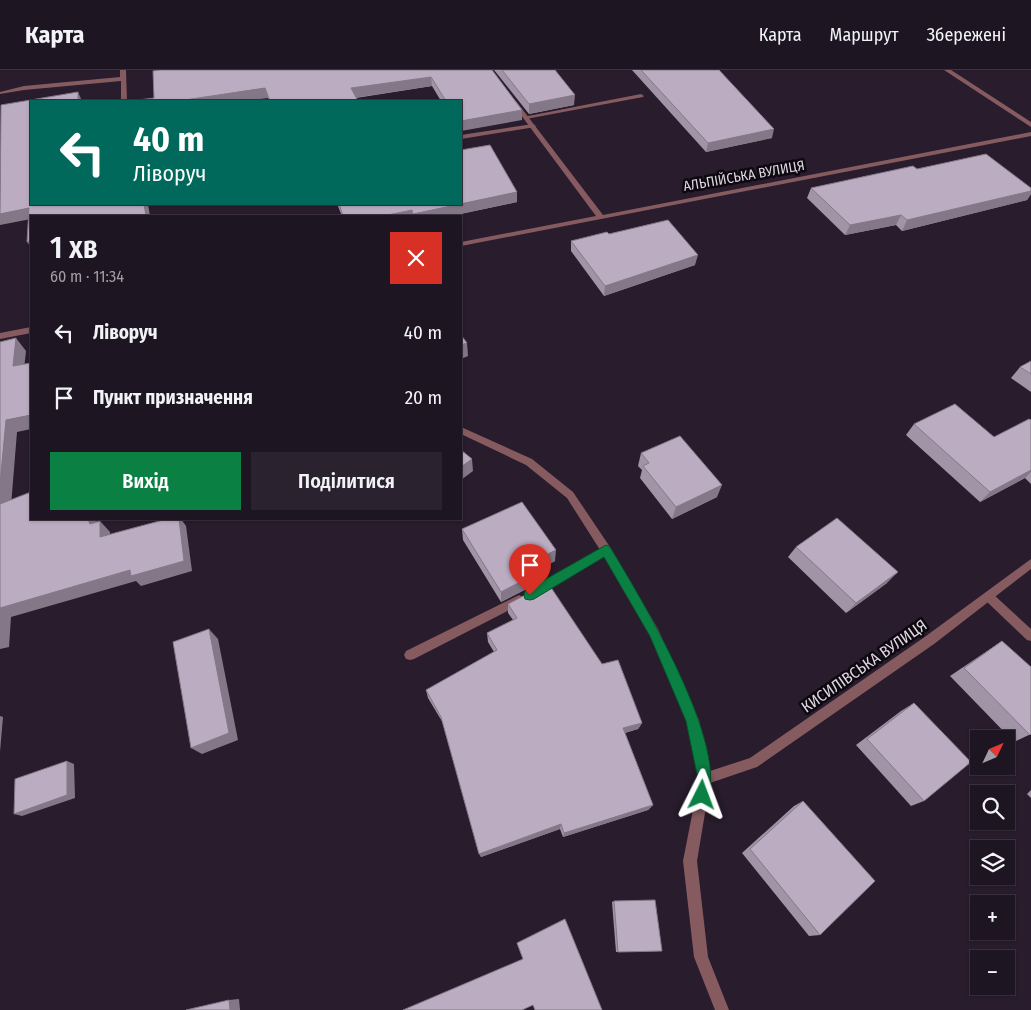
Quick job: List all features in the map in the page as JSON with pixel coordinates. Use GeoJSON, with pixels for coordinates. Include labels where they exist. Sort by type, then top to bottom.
{"type":"FeatureCollection","features":[{"type":"Feature","properties":{"kind":"street"},"geometry":{"type":"LineString","coordinates":[[123,70],[124,100]]}},
{"type":"Feature","properties":{"kind":"street"},"geometry":{"type":"LineString","coordinates":[[947,70],[1031,125]]}},
{"type":"Feature","properties":{"kind":"street"},"geometry":{"type":"LineString","coordinates":[[1,93],[24,88],[122,79]]}},
{"type":"Feature","properties":{"kind":"street"},"geometry":{"type":"LineString","coordinates":[[508,93],[601,217]]}},
{"type":"Feature","properties":{"kind":"street"},"geometry":{"type":"LineString","coordinates":[[526,117],[641,96]]}},
{"type":"Feature","properties":{"kind":"street"},"geometry":{"type":"LineString","coordinates":[[462,137],[533,126]]}},
{"type":"Feature","properties":{"kind":"street","name":"АЛЬПІЙСЬКА ВУЛИЦЯ"},"geometry":{"type":"LineString","coordinates":[[462,244],[834,174],[1031,134]]}},
{"type":"Feature","properties":{"kind":"street"},"geometry":{"type":"LineString","coordinates":[[0,336],[30,330]]}},
{"type":"Feature","properties":{"kind":"street"},"geometry":{"type":"LineString","coordinates":[[462,430],[529,462],[570,495],[606,550],[654,633],[692,720],[705,779],[690,861],[701,957],[722,1010]]}},
{"type":"Feature","properties":{"kind":"street"},"geometry":{"type":"LineString","coordinates":[[410,655],[530,595],[606,550]]}},
{"type":"Feature","properties":{"kind":"street","name":"КИСИЛІВСЬКА ВУЛИЦЯ"},"geometry":{"type":"LineString","coordinates":[[705,779],[753,763],[930,640],[989,597],[1031,563]]}},
{"type":"Feature","properties":{"kind":"street"},"geometry":{"type":"LineString","coordinates":[[989,597],[1031,636]]}},
{"type":"Feature","properties":{"kind":"building"},"geometry":{"type":"Polygon","coordinates":[[[492,70],[522,110],[462,121],[462,100],[445,100],[431,77],[351,88],[357,100],[270,100],[265,88],[185,100],[138,100],[154,98],[153,71],[492,70]]]}},
{"type":"Feature","properties":{"kind":"building"},"geometry":{"type":"Polygon","coordinates":[[[502,70],[555,70],[575,95],[529,104],[502,70]]]}},
{"type":"Feature","properties":{"kind":"building"},"geometry":{"type":"Polygon","coordinates":[[[641,70],[719,70],[774,129],[708,143],[641,70]]]}},
{"type":"Feature","properties":{"kind":"building"},"geometry":{"type":"Polygon","coordinates":[[[78,92],[78,100],[31,100],[78,92]]]}},
{"type":"Feature","properties":{"kind":"building"},"geometry":{"type":"Polygon","coordinates":[[[30,100],[30,205],[144,205],[146,215],[30,215],[30,241],[27,242],[29,208],[0,214],[1,105],[30,100]]]}},
{"type":"Feature","properties":{"kind":"building"},"geometry":{"type":"Polygon","coordinates":[[[490,145],[517,192],[462,204],[462,150],[490,145]]]}},
{"type":"Feature","properties":{"kind":"building"},"geometry":{"type":"Polygon","coordinates":[[[986,154],[1031,188],[1031,191],[907,220],[901,215],[850,225],[811,188],[913,166],[917,169],[986,154]]]}},
{"type":"Feature","properties":{"kind":"building"},"geometry":{"type":"Polygon","coordinates":[[[339,205],[455,205],[413,214],[412,210],[388,215],[343,215],[339,205]]]}},
{"type":"Feature","properties":{"kind":"building"},"geometry":{"type":"Polygon","coordinates":[[[668,220],[698,255],[605,286],[571,241],[607,232],[609,234],[668,220]]]}},
{"type":"Feature","properties":{"kind":"building"},"geometry":{"type":"Polygon","coordinates":[[[462,336],[467,343],[462,345],[462,336]]]}},
{"type":"Feature","properties":{"kind":"building"},"geometry":{"type":"Polygon","coordinates":[[[16,338],[13,366],[30,363],[30,415],[6,420],[0,484],[0,342],[16,338]]]}},
{"type":"Feature","properties":{"kind":"building"},"geometry":{"type":"Polygon","coordinates":[[[1031,361],[1031,374],[1020,367],[1031,361]]]}},
{"type":"Feature","properties":{"kind":"building"},"geometry":{"type":"Polygon","coordinates":[[[955,404],[994,437],[1029,419],[1031,420],[1031,470],[990,492],[914,424],[955,404]]]}},
{"type":"Feature","properties":{"kind":"building"},"geometry":{"type":"Polygon","coordinates":[[[680,436],[722,485],[676,507],[643,466],[649,463],[641,453],[680,436]]]}},
{"type":"Feature","properties":{"kind":"building"},"geometry":{"type":"Polygon","coordinates":[[[462,451],[472,459],[462,466],[462,451]]]}},
{"type":"Feature","properties":{"kind":"building"},"geometry":{"type":"Polygon","coordinates":[[[30,492],[30,520],[88,520],[90,524],[100,521],[100,537],[163,520],[179,520],[184,561],[131,576],[130,570],[0,608],[0,504],[30,492]]]}},
{"type":"Feature","properties":{"kind":"building"},"geometry":{"type":"Polygon","coordinates":[[[522,502],[556,550],[534,561],[541,571],[501,592],[462,529],[522,502]]]}},
{"type":"Feature","properties":{"kind":"building"},"geometry":{"type":"Polygon","coordinates":[[[837,518],[898,572],[856,603],[796,547],[837,518]]]}},
{"type":"Feature","properties":{"kind":"building"},"geometry":{"type":"Polygon","coordinates":[[[548,583],[602,664],[618,660],[642,723],[623,728],[653,805],[564,833],[561,824],[479,854],[441,717],[426,690],[497,650],[487,633],[517,618],[508,604],[548,583]]]}},
{"type":"Feature","properties":{"kind":"building"},"geometry":{"type":"Polygon","coordinates":[[[209,629],[229,733],[191,748],[173,642],[209,629]]]}},
{"type":"Feature","properties":{"kind":"building"},"geometry":{"type":"Polygon","coordinates":[[[1002,641],[1031,667],[1030,735],[964,668],[1002,641]]]}},
{"type":"Feature","properties":{"kind":"building"},"geometry":{"type":"Polygon","coordinates":[[[914,703],[970,763],[924,801],[867,739],[914,703]]]}},
{"type":"Feature","properties":{"kind":"building"},"geometry":{"type":"Polygon","coordinates":[[[67,761],[67,795],[14,814],[15,779],[67,761]]]}},
{"type":"Feature","properties":{"kind":"building"},"geometry":{"type":"Polygon","coordinates":[[[803,801],[875,881],[820,935],[750,849],[803,801]]]}},
{"type":"Feature","properties":{"kind":"building"},"geometry":{"type":"Polygon","coordinates":[[[655,900],[662,951],[618,952],[614,901],[655,900]]]}},
{"type":"Feature","properties":{"kind":"building"},"geometry":{"type":"Polygon","coordinates":[[[565,919],[602,1010],[535,1010],[533,1005],[522,1010],[403,1010],[523,959],[517,943],[565,919]]]}},
{"type":"Feature","properties":{"kind":"building"},"geometry":{"type":"Polygon","coordinates":[[[229,1000],[230,1010],[186,1010],[229,1000]]]}},
{"type":"Feature","properties":{"kind":"route"},"geometry":{"type":"LineString","coordinates":[[530,595],[606,550],[654,633],[692,720],[705,779],[702,795]]}}]}
